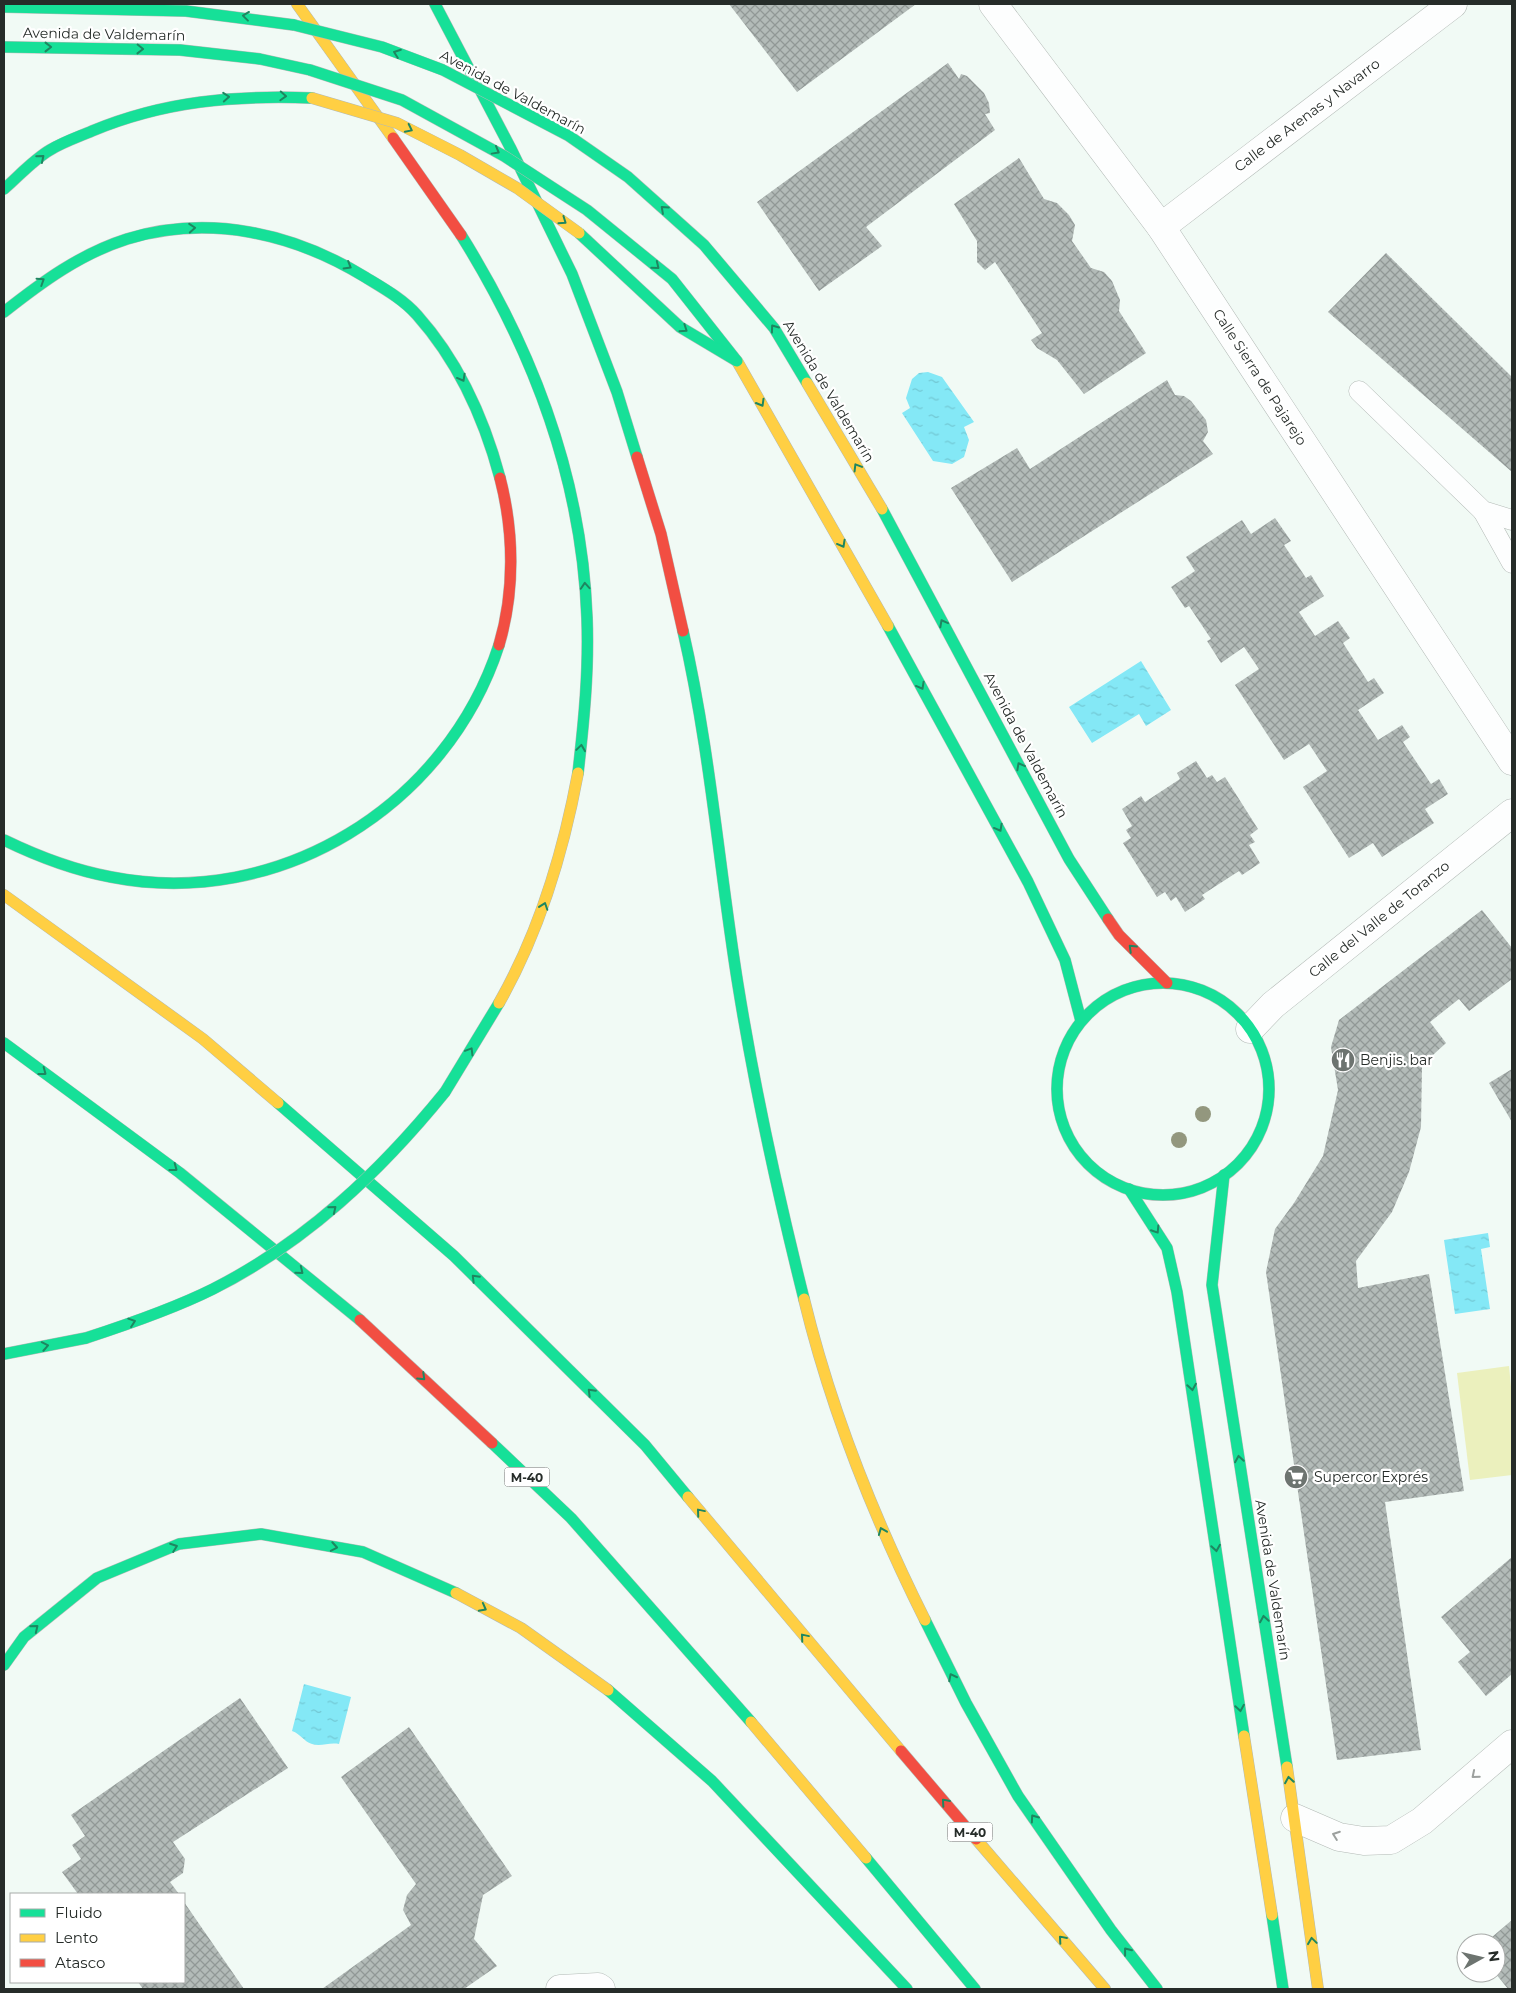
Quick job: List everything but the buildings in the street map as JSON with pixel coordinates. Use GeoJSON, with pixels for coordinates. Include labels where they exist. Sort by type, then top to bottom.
{"type":"FeatureCollection","features":[{"type":"Feature","properties":{"kind":"main road"},"geometry":{"type":"LineString","coordinates":[[4,1354],[86,1338],[151,1316],[213,1289],[268,1257],[361,1186],[394,1154],[445,1092],[510,985],[537,924],[558,862],[575,796],[584,728],[589,653],[585,580],[577,523],[554,427],[536,377],[510,318],[444,210],[344,73],[297,4]]}},
{"type":"Feature","properties":{"kind":"main road"},"geometry":{"type":"LineString","coordinates":[[435,4],[510,147],[572,274],[617,392],[661,534],[687,647],[702,724],[738,985],[775,1184],[808,1316],[848,1440],[894,1559],[966,1703],[1018,1796],[1111,1930],[1157,1989]]}},
{"type":"Feature","properties":{"kind":"main road","name":"Avenida de Valdemarín"},"geometry":{"type":"LineString","coordinates":[[4,7],[92,7],[203,12],[261,18],[382,48],[443,70],[570,136],[628,177],[704,245],[774,328],[882,509],[1069,859],[1119,935],[1167,983]]}},
{"type":"Feature","properties":{"kind":"main road","name":"Avenida de Valdemarín"},"geometry":{"type":"LineString","coordinates":[[4,47],[180,50],[260,59],[310,70],[402,100],[504,156],[586,210],[672,279],[737,361],[841,541],[1028,882],[1065,960],[1081,1021]]}},
{"type":"Feature","properties":{"kind":"main road"},"geometry":{"type":"LineString","coordinates":[[4,189],[51,150],[101,127],[153,109],[193,100],[253,95],[312,98],[396,123],[460,155],[517,188],[573,228],[628,276],[680,327],[737,361]]}},
{"type":"Feature","properties":{"kind":"main road"},"geometry":{"type":"LineString","coordinates":[[4,312],[34,285],[70,263],[109,243],[154,231],[204,227],[243,229],[287,240],[328,255],[378,285],[415,313],[442,347],[462,379],[483,423],[496,458],[512,560],[508,604],[498,650],[464,722],[420,779],[376,819],[342,840],[318,852],[264,872],[219,882],[182,883],[123,879],[76,870],[24,851],[4,840]]}},
{"type":"Feature","properties":{"kind":"main road","name":"M-40"},"geometry":{"type":"LineString","coordinates":[[4,895],[203,1039],[454,1256],[638,1438],[835,1674],[1105,1989]]}},
{"type":"Feature","properties":{"kind":"main road"},"geometry":{"type":"LineString","coordinates":[[1167,983],[1186,985],[1214,996],[1238,1014],[1258,1043],[1268,1075],[1267,1108],[1262,1124],[1248,1152],[1224,1175],[1210,1184],[1178,1193],[1162,1195],[1129,1189],[1110,1180],[1080,1154],[1069,1137],[1062,1118],[1058,1098],[1058,1077],[1068,1044],[1081,1021],[1105,1000],[1119,992],[1150,984],[1167,983]]}},
{"type":"Feature","properties":{"kind":"main road","name":"M-40"},"geometry":{"type":"LineString","coordinates":[[4,1043],[180,1173],[370,1328],[571,1518],[765,1738],[975,1989]]}},
{"type":"Feature","properties":{"kind":"main road","name":"Avenida de Valdemarín"},"geometry":{"type":"LineString","coordinates":[[1224,1175],[1223,1209],[1215,1243],[1212,1285],[1295,1818],[1318,1989]]}},
{"type":"Feature","properties":{"kind":"main road"},"geometry":{"type":"LineString","coordinates":[[1129,1189],[1167,1248],[1177,1292],[1284,1989]]}},
{"type":"Feature","properties":{"kind":"main road"},"geometry":{"type":"LineString","coordinates":[[4,1665],[24,1637],[97,1578],[179,1544],[260,1534],[363,1552],[441,1586],[521,1628],[613,1694],[712,1781],[907,1989]]}},
{"type":"Feature","properties":{"kind":"street","name":"Calle Sierra de Pajarejo"},"geometry":{"type":"LineString","coordinates":[[993,4],[1161,227],[1512,761]]}},
{"type":"Feature","properties":{"kind":"street","name":"Calle de Arenas y Navarro"},"geometry":{"type":"LineString","coordinates":[[1161,227],[1453,4]]}},
{"type":"Feature","properties":{"kind":"street","name":"Calle del Valle de Toranzo"},"geometry":{"type":"LineString","coordinates":[[1250,1029],[1273,1005],[1512,813]]}},
{"type":"Feature","properties":{"kind":"street"},"geometry":{"type":"LineString","coordinates":[[1295,1818],[1339,1837],[1364,1841],[1391,1840],[1422,1820],[1512,1744]]}},
{"type":"Feature","properties":{"kind":"street"},"geometry":{"type":"LineString","coordinates":[[560,1989],[598,1987],[601,1989]]}},
{"type":"Feature","properties":{"kind":"lane"},"geometry":{"type":"LineString","coordinates":[[1359,391],[1482,511],[1512,563]]}},
{"type":"Feature","properties":{"kind":"lane"},"geometry":{"type":"LineString","coordinates":[[1482,511],[1512,520]]}},
{"type":"Feature","properties":{"kind":"green space"},"geometry":{"type":"Polygon","coordinates":[[[1509,1366],[1512,1397],[1512,1475],[1470,1480],[1457,1373],[1509,1366]]]}},
{"type":"Feature","properties":{"kind":"water"},"geometry":{"type":"Polygon","coordinates":[[[928,372],[942,377],[974,422],[964,427],[969,440],[964,457],[952,464],[933,461],[902,413],[910,408],[906,398],[912,379],[919,373],[928,372]]]}},
{"type":"Feature","properties":{"kind":"water"},"geometry":{"type":"Polygon","coordinates":[[[1141,661],[1171,710],[1146,726],[1139,714],[1092,743],[1069,707],[1141,661]]]}},
{"type":"Feature","properties":{"kind":"water"},"geometry":{"type":"Polygon","coordinates":[[[1488,1233],[1490,1247],[1481,1249],[1490,1309],[1455,1314],[1444,1240],[1488,1233]]]}},
{"type":"Feature","properties":{"kind":"water"},"geometry":{"type":"Polygon","coordinates":[[[304,1684],[351,1697],[339,1744],[312,1744],[292,1731],[304,1684]]]}},
{"type":"Feature","properties":{"kind":"traffic: fast"},"geometry":{"type":"LineString","coordinates":[[435,4],[510,147],[572,274],[617,392],[637,457]]}},
{"type":"Feature","properties":{"kind":"traffic: fast"},"geometry":{"type":"LineString","coordinates":[[4,7],[186,11],[294,25]]}},
{"type":"Feature","properties":{"kind":"traffic: fast"},"geometry":{"type":"LineString","coordinates":[[294,25],[382,47],[443,70],[569,136],[628,177],[704,245],[774,328],[807,383]]}},
{"type":"Feature","properties":{"kind":"traffic: fast"},"geometry":{"type":"LineString","coordinates":[[4,47],[180,50],[260,59],[310,70]]}},
{"type":"Feature","properties":{"kind":"traffic: fast"},"geometry":{"type":"LineString","coordinates":[[310,70],[402,100],[504,156],[587,210],[672,279],[736,360]]}},
{"type":"Feature","properties":{"kind":"traffic: fast"},"geometry":{"type":"LineString","coordinates":[[4,189],[38,158],[55,147],[92,131],[146,113],[200,102],[228,99],[312,98]]}},
{"type":"Feature","properties":{"kind":"traffic: fast"},"geometry":{"type":"LineString","coordinates":[[4,312],[47,280],[77,261],[127,239],[189,228],[219,228],[250,232],[280,239],[309,249],[365,277],[406,304],[417,315],[458,371],[478,412],[500,478]]}},
{"type":"Feature","properties":{"kind":"traffic: fast"},"geometry":{"type":"LineString","coordinates":[[579,233],[680,327],[737,361]]}},
{"type":"Feature","properties":{"kind":"traffic: fast"},"geometry":{"type":"LineString","coordinates":[[461,235],[487,279],[532,371],[550,418],[575,516],[583,566],[587,618],[586,696],[578,773]]}},
{"type":"Feature","properties":{"kind":"traffic: fast"},"geometry":{"type":"LineString","coordinates":[[882,509],[1069,859],[1108,919]]}},
{"type":"Feature","properties":{"kind":"traffic: fast"},"geometry":{"type":"LineString","coordinates":[[888,626],[1028,882],[1065,960],[1081,1021]]}},
{"type":"Feature","properties":{"kind":"traffic: fast"},"geometry":{"type":"LineString","coordinates":[[683,631],[700,719],[731,941],[752,1064],[785,1221],[804,1299]]}},
{"type":"Feature","properties":{"kind":"traffic: fast"},"geometry":{"type":"LineString","coordinates":[[4,840],[30,852],[83,871],[111,877],[174,883],[235,877],[294,861],[348,834],[398,798],[440,754],[474,703],[499,645]]}},
{"type":"Feature","properties":{"kind":"traffic: fast"},"geometry":{"type":"LineString","coordinates":[[1163,983],[1184,985],[1203,991],[1222,1001],[1238,1014],[1251,1030],[1261,1049],[1267,1068],[1269,1089],[1267,1110],[1261,1129],[1251,1148],[1238,1164],[1222,1177],[1203,1187],[1184,1193],[1163,1195],[1142,1193],[1123,1187],[1104,1177],[1088,1164],[1075,1148],[1065,1129],[1059,1110],[1057,1089],[1059,1068],[1065,1049],[1075,1030],[1088,1014],[1104,1001],[1123,991],[1142,985],[1163,983]]}},
{"type":"Feature","properties":{"kind":"traffic: fast"},"geometry":{"type":"LineString","coordinates":[[445,1092],[499,1003]]}},
{"type":"Feature","properties":{"kind":"traffic: fast"},"geometry":{"type":"LineString","coordinates":[[4,1043],[180,1173],[360,1320]]}},
{"type":"Feature","properties":{"kind":"traffic: fast"},"geometry":{"type":"LineString","coordinates":[[86,1338],[151,1316],[198,1296],[247,1270],[279,1250],[340,1203],[368,1177],[420,1122],[445,1092]]}},
{"type":"Feature","properties":{"kind":"traffic: fast"},"geometry":{"type":"LineString","coordinates":[[278,1103],[454,1256],[645,1445],[688,1497]]}},
{"type":"Feature","properties":{"kind":"traffic: fast"},"geometry":{"type":"LineString","coordinates":[[1224,1175],[1212,1285],[1287,1767]]}},
{"type":"Feature","properties":{"kind":"traffic: fast"},"geometry":{"type":"LineString","coordinates":[[1129,1189],[1167,1248],[1177,1292],[1244,1736]]}},
{"type":"Feature","properties":{"kind":"traffic: fast"},"geometry":{"type":"LineString","coordinates":[[4,1354],[86,1338]]}},
{"type":"Feature","properties":{"kind":"traffic: fast"},"geometry":{"type":"LineString","coordinates":[[492,1443],[571,1518],[751,1722]]}},
{"type":"Feature","properties":{"kind":"traffic: fast"},"geometry":{"type":"LineString","coordinates":[[4,1665],[24,1637],[97,1578],[179,1544],[261,1534],[363,1552],[456,1593]]}},
{"type":"Feature","properties":{"kind":"traffic: fast"},"geometry":{"type":"LineString","coordinates":[[925,1620],[966,1703],[1018,1796],[1111,1930],[1157,1989]]}},
{"type":"Feature","properties":{"kind":"traffic: fast"},"geometry":{"type":"LineString","coordinates":[[608,1690],[712,1781],[907,1989]]}},
{"type":"Feature","properties":{"kind":"traffic: fast"},"geometry":{"type":"LineString","coordinates":[[866,1858],[975,1989]]}},
{"type":"Feature","properties":{"kind":"traffic: fast"},"geometry":{"type":"LineString","coordinates":[[1272,1915],[1283,1989]]}},
{"type":"Feature","properties":{"kind":"traffic: slow"},"geometry":{"type":"LineString","coordinates":[[297,4],[393,138]]}},
{"type":"Feature","properties":{"kind":"traffic: slow"},"geometry":{"type":"LineString","coordinates":[[312,98],[397,123],[460,155],[517,188],[579,233]]}},
{"type":"Feature","properties":{"kind":"traffic: slow"},"geometry":{"type":"LineString","coordinates":[[737,361],[888,626]]}},
{"type":"Feature","properties":{"kind":"traffic: slow"},"geometry":{"type":"LineString","coordinates":[[807,383],[882,509]]}},
{"type":"Feature","properties":{"kind":"traffic: slow"},"geometry":{"type":"LineString","coordinates":[[499,1003],[527,948],[548,891],[565,833],[578,773]]}},
{"type":"Feature","properties":{"kind":"traffic: slow"},"geometry":{"type":"LineString","coordinates":[[4,895],[203,1039],[278,1103]]}},
{"type":"Feature","properties":{"kind":"traffic: slow"},"geometry":{"type":"LineString","coordinates":[[804,1299],[827,1382],[871,1503],[925,1620]]}},
{"type":"Feature","properties":{"kind":"traffic: slow"},"geometry":{"type":"LineString","coordinates":[[688,1497],[901,1751]]}},
{"type":"Feature","properties":{"kind":"traffic: slow"},"geometry":{"type":"LineString","coordinates":[[456,1593],[521,1628],[608,1690]]}},
{"type":"Feature","properties":{"kind":"traffic: slow"},"geometry":{"type":"LineString","coordinates":[[751,1722],[866,1858]]}},
{"type":"Feature","properties":{"kind":"traffic: slow"},"geometry":{"type":"LineString","coordinates":[[1244,1736],[1272,1915]]}},
{"type":"Feature","properties":{"kind":"traffic: slow"},"geometry":{"type":"LineString","coordinates":[[1287,1767],[1318,1989]]}},
{"type":"Feature","properties":{"kind":"traffic: slow"},"geometry":{"type":"LineString","coordinates":[[976,1839],[1105,1989]]}},
{"type":"Feature","properties":{"kind":"traffic: jam"},"geometry":{"type":"LineString","coordinates":[[393,138],[461,235]]}},
{"type":"Feature","properties":{"kind":"traffic: jam"},"geometry":{"type":"LineString","coordinates":[[637,457],[661,534],[683,631]]}},
{"type":"Feature","properties":{"kind":"traffic: jam"},"geometry":{"type":"LineString","coordinates":[[499,645],[508,604],[511,562],[508,519],[500,478]]}},
{"type":"Feature","properties":{"kind":"traffic: jam"},"geometry":{"type":"LineString","coordinates":[[1108,919],[1119,935],[1167,983]]}},
{"type":"Feature","properties":{"kind":"traffic: jam"},"geometry":{"type":"LineString","coordinates":[[360,1320],[492,1443]]}},
{"type":"Feature","properties":{"kind":"traffic: jam"},"geometry":{"type":"LineString","coordinates":[[901,1751],[976,1839]]}},
{"type":"Feature","properties":{"kind":"place","name":"Benjis. bar"},"geometry":{"type":"Point","coordinates":[1343,1060]}},
{"type":"Feature","properties":{"kind":"place","name":"Supercor Exprés"},"geometry":{"type":"Point","coordinates":[1296,1477]}}]}
